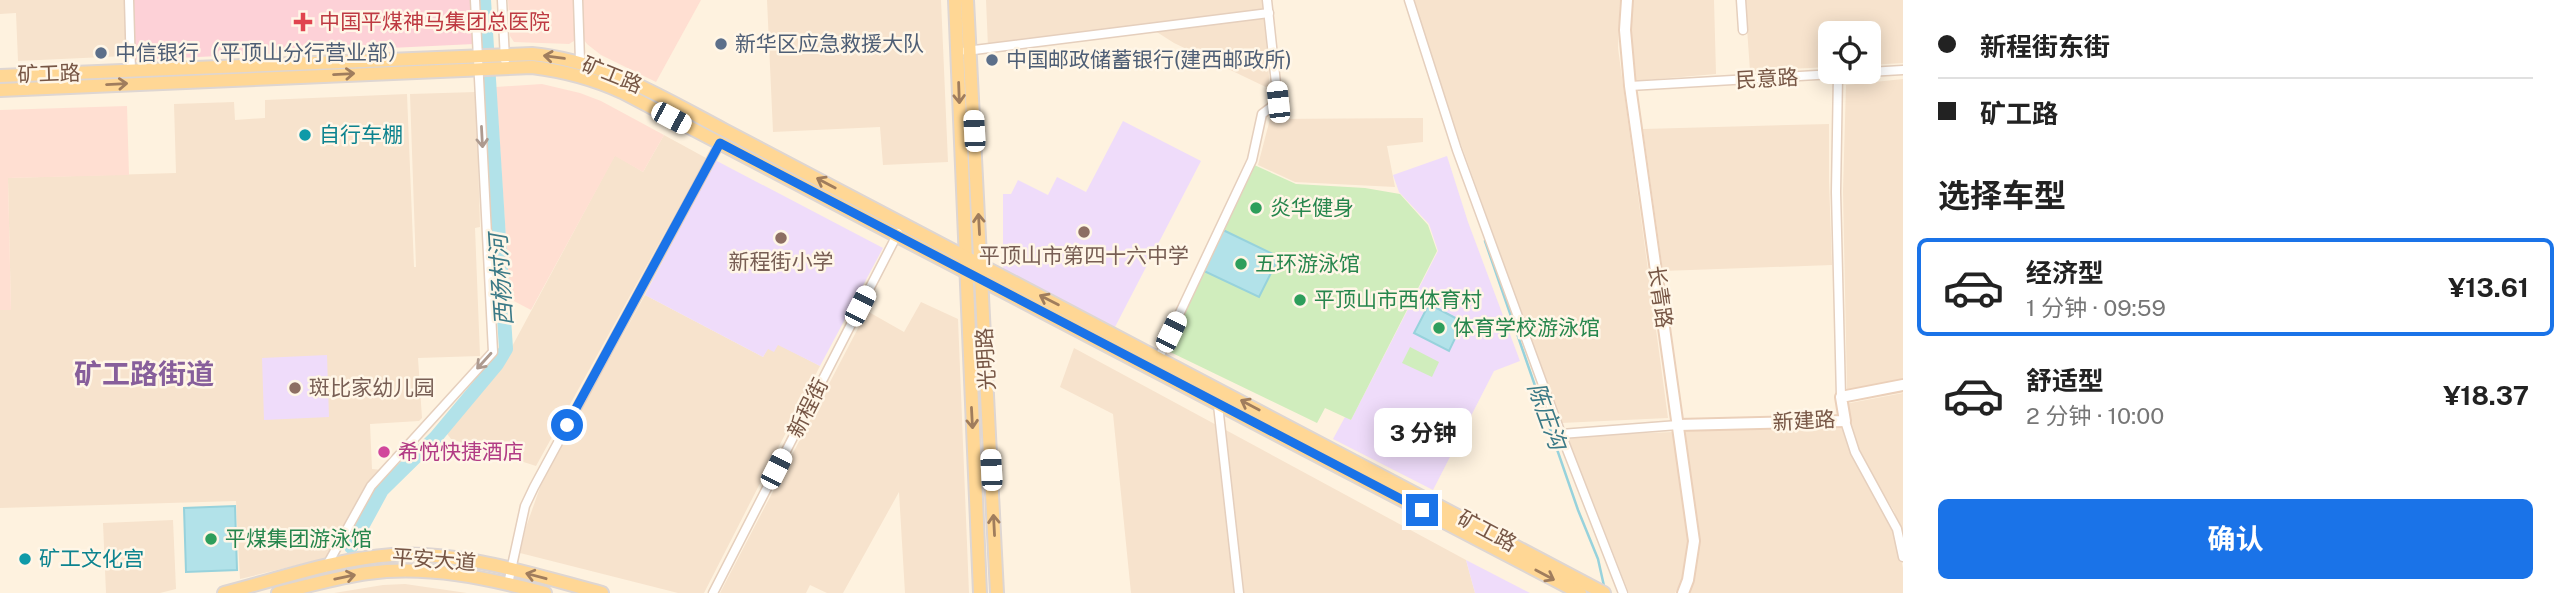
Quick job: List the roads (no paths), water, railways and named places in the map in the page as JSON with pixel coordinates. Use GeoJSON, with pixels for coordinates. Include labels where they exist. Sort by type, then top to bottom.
{"type":"FeatureCollection","features":[{"type":"Feature","properties":{"kind":"main road","name":"光明路"},"geometry":{"type":"LineString","coordinates":[[955,0],[964,51],[981,265],[997,593]]}},
{"type":"Feature","properties":{"kind":"main road","name":"光明路"},"geometry":{"type":"LineString","coordinates":[[967,0],[964,51],[964,257],[980,593]]}},
{"type":"Feature","properties":{"kind":"main road","name":"矿工路"},"geometry":{"type":"LineString","coordinates":[[0,90],[501,61],[532,54],[580,61],[630,81],[1604,593]]}},
{"type":"Feature","properties":{"kind":"main road","name":"矿工路"},"geometry":{"type":"LineString","coordinates":[[501,61],[591,78],[622,92],[1580,593]]}},
{"type":"Feature","properties":{"kind":"main road","name":"矿工路"},"geometry":{"type":"LineString","coordinates":[[0,76],[479,62]]}},
{"type":"Feature","properties":{"kind":"main road","name":"平安大道"},"geometry":{"type":"LineString","coordinates":[[224,593],[374,557],[410,555],[450,558],[511,569],[602,593]]}},
{"type":"Feature","properties":{"kind":"main road","name":"平安大道"},"geometry":{"type":"LineString","coordinates":[[278,593],[346,577],[387,571],[449,573],[508,583],[545,593]]}},
{"type":"Feature","properties":{"kind":"street"},"geometry":{"type":"LineString","coordinates":[[129,0],[131,71]]}},
{"type":"Feature","properties":{"kind":"street"},"geometry":{"type":"LineString","coordinates":[[326,567],[371,486],[493,352],[475,0]]}},
{"type":"Feature","properties":{"kind":"street"},"geometry":{"type":"LineString","coordinates":[[501,61],[502,0]]}},
{"type":"Feature","properties":{"kind":"street"},"geometry":{"type":"LineString","coordinates":[[578,0],[580,61]]}},
{"type":"Feature","properties":{"kind":"street"},"geometry":{"type":"LineString","coordinates":[[1159,357],[1252,160],[1262,114],[1278,102],[1267,0]]}},
{"type":"Feature","properties":{"kind":"street"},"geometry":{"type":"LineString","coordinates":[[1409,0],[1457,150],[1561,434],[1623,593]]}},
{"type":"Feature","properties":{"kind":"street","name":"长青路"},"geometry":{"type":"LineString","coordinates":[[1627,0],[1625,30],[1630,86],[1694,541],[1688,580],[1683,593]]}},
{"type":"Feature","properties":{"kind":"street"},"geometry":{"type":"LineString","coordinates":[[1741,0],[1743,30]]}},
{"type":"Feature","properties":{"kind":"street"},"geometry":{"type":"LineString","coordinates":[[964,51],[1269,13]]}},
{"type":"Feature","properties":{"kind":"street","name":"民意路"},"geometry":{"type":"LineString","coordinates":[[1881,72],[1903,70]]}},
{"type":"Feature","properties":{"kind":"street","name":"民意路"},"geometry":{"type":"LineString","coordinates":[[1630,86],[1818,76]]}},
{"type":"Feature","properties":{"kind":"street"},"geometry":{"type":"LineString","coordinates":[[1838,84],[1836,192],[1841,397]]}},
{"type":"Feature","properties":{"kind":"street"},"geometry":{"type":"LineString","coordinates":[[508,583],[525,506],[534,487],[720,143]]}},
{"type":"Feature","properties":{"kind":"street","name":"新程街"},"geometry":{"type":"LineString","coordinates":[[713,593],[903,224]]}},
{"type":"Feature","properties":{"kind":"street","name":"新建路"},"geometry":{"type":"LineString","coordinates":[[1678,425],[1845,421],[1841,397],[1903,385]]}},
{"type":"Feature","properties":{"kind":"street"},"geometry":{"type":"LineString","coordinates":[[1218,405],[1239,593]]}},
{"type":"Feature","properties":{"kind":"street"},"geometry":{"type":"LineString","coordinates":[[1845,421],[1854,452],[1897,529],[1903,557]]}},
{"type":"Feature","properties":{"kind":"street"},"geometry":{"type":"LineString","coordinates":[[1561,434],[1678,425]]}},
{"type":"Feature","properties":{"kind":"water","name":"五环游泳馆"},"geometry":{"type":"Polygon","coordinates":[[[1223,230],[1279,257],[1259,297],[1204,271],[1223,230]]]}},
{"type":"Feature","properties":{"kind":"water","name":"体育学校游泳馆"},"geometry":{"type":"Polygon","coordinates":[[[1429,304],[1463,322],[1449,351],[1414,333],[1429,304]]]}},
{"type":"Feature","properties":{"kind":"water","name":"平煤集团游泳馆"},"geometry":{"type":"Polygon","coordinates":[[[235,506],[237,570],[186,572],[184,508],[235,506]]]}},
{"type":"Feature","properties":{"kind":"waterway","name":"西杨村河"},"geometry":{"type":"LineString","coordinates":[[351,547],[382,490],[436,437],[497,364],[506,349],[484,0]]}},
{"type":"Feature","properties":{"kind":"waterway","name":"陈庄沟"},"geometry":{"type":"LineString","coordinates":[[1485,241],[1578,510],[1598,559],[1604,586]]}},
{"type":"Feature","properties":{"kind":"place","name":"中国平煤神马集团总医院"},"geometry":{"type":"Point","coordinates":[303,22]}},
{"type":"Feature","properties":{"kind":"place","name":"新华区应急救援大队"},"geometry":{"type":"Point","coordinates":[721,44]}},
{"type":"Feature","properties":{"kind":"place","name":"中信银行（平顶山分行营业部）"},"geometry":{"type":"Point","coordinates":[101,53]}},
{"type":"Feature","properties":{"kind":"place","name":"中国邮政储蓄银行(建西邮政所)"},"geometry":{"type":"Point","coordinates":[992,60]}},
{"type":"Feature","properties":{"kind":"place","name":"自行车棚"},"geometry":{"type":"Point","coordinates":[305,135]}},
{"type":"Feature","properties":{"kind":"place","name":"炎华健身"},"geometry":{"type":"Point","coordinates":[1256,208]}},
{"type":"Feature","properties":{"kind":"place","name":"平顶山市第四十六中学"},"geometry":{"type":"Point","coordinates":[1084,232]}},
{"type":"Feature","properties":{"kind":"place","name":"新程街小学"},"geometry":{"type":"Point","coordinates":[781,238]}},
{"type":"Feature","properties":{"kind":"place","name":"五环游泳馆"},"geometry":{"type":"Point","coordinates":[1241,264]}},
{"type":"Feature","properties":{"kind":"place","name":"平顶山市西体育村"},"geometry":{"type":"Point","coordinates":[1300,300]}},
{"type":"Feature","properties":{"kind":"place","name":"体育学校游泳馆"},"geometry":{"type":"Point","coordinates":[1439,328]}},
{"type":"Feature","properties":{"kind":"place","name":"斑比家幼儿园"},"geometry":{"type":"Point","coordinates":[295,388]}},
{"type":"Feature","properties":{"kind":"place","name":"希悦快捷酒店"},"geometry":{"type":"Point","coordinates":[384,452]}},
{"type":"Feature","properties":{"kind":"place","name":"平煤集团游泳馆"},"geometry":{"type":"Point","coordinates":[211,539]}},
{"type":"Feature","properties":{"kind":"place","name":"矿工文化宫"},"geometry":{"type":"Point","coordinates":[25,559]}},
{"type":"Feature","properties":{"kind":"district","name":"矿工路街道"},"geometry":{"type":"Point","coordinates":[144,374]}}]}
